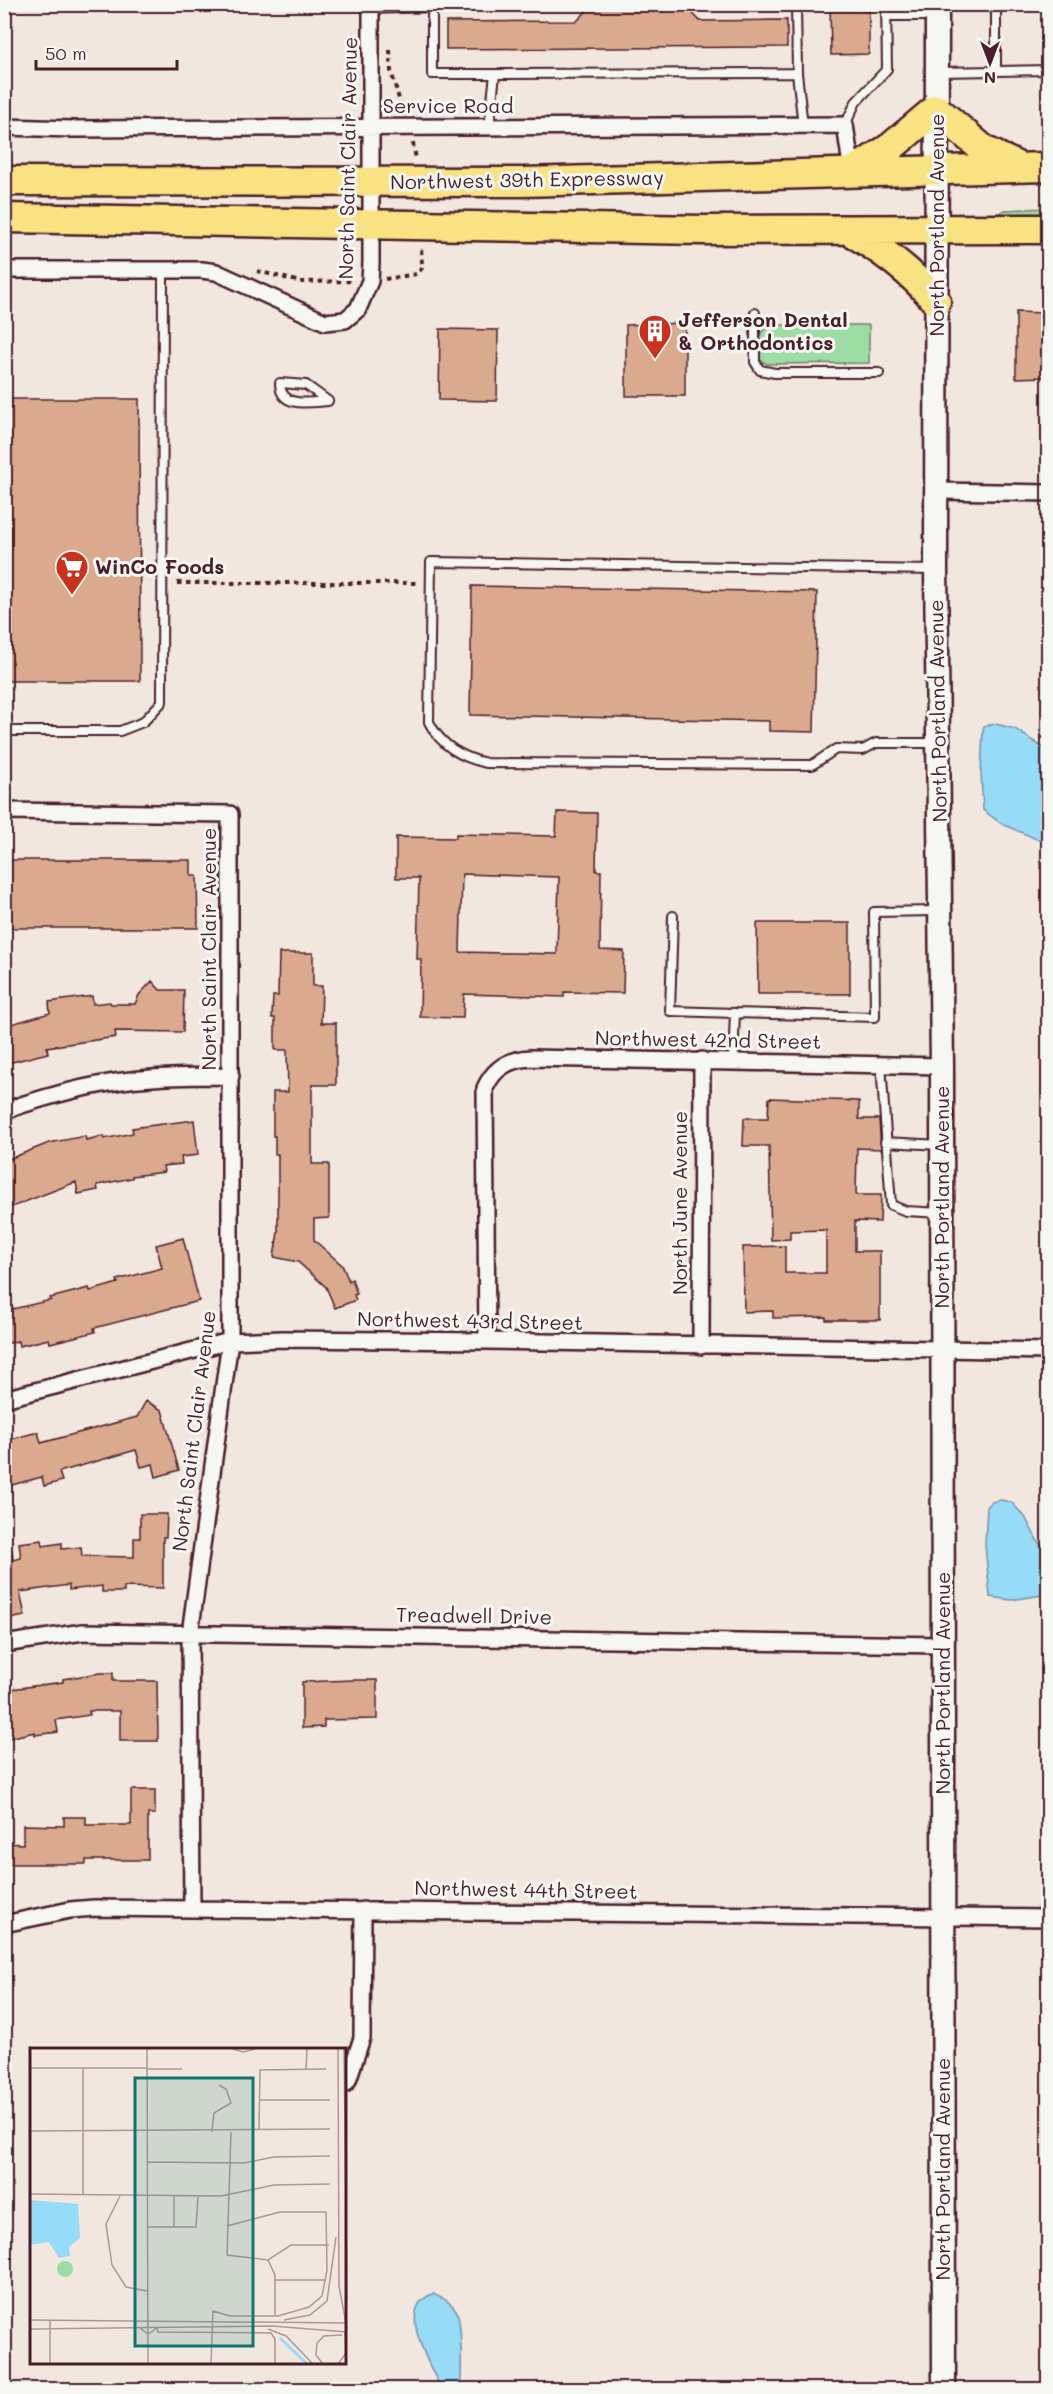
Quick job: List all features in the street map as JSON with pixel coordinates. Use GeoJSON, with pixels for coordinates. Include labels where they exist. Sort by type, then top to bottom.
{"type":"FeatureCollection","features":[{"type":"Feature","properties":{"kind":"highway"},"geometry":{"type":"LineString","coordinates":[[852,172],[891,147],[936,110],[984,150],[1020,167]]}},
{"type":"Feature","properties":{"kind":"highway","name":"Northwest 39th Expressway"},"geometry":{"type":"LineString","coordinates":[[4,181],[523,182],[1048,166]]}},
{"type":"Feature","properties":{"kind":"highway"},"geometry":{"type":"LineString","coordinates":[[4,173],[63,181]]}},
{"type":"Feature","properties":{"kind":"highway"},"geometry":{"type":"LineString","coordinates":[[4,218],[372,226],[848,230],[1048,229]]}},
{"type":"Feature","properties":{"kind":"highway"},"geometry":{"type":"LineString","coordinates":[[848,230],[889,255],[921,283],[936,301]]}},
{"type":"Feature","properties":{"kind":"main road","name":"North Portland Avenue"},"geometry":{"type":"LineString","coordinates":[[937,10],[936,570],[942,1066],[944,2390]]}},
{"type":"Feature","properties":{"kind":"street","name":"North Saint Clair Avenue"},"geometry":{"type":"LineString","coordinates":[[163,269],[216,272],[316,320],[335,322],[352,316],[364,299],[370,281],[371,7]]}},
{"type":"Feature","properties":{"kind":"street","name":"Service Road"},"geometry":{"type":"LineString","coordinates":[[4,127],[94,129],[845,125]]}},
{"type":"Feature","properties":{"kind":"street"},"geometry":{"type":"LineString","coordinates":[[845,125],[852,172]]}},
{"type":"Feature","properties":{"kind":"street"},"geometry":{"type":"LineString","coordinates":[[4,270],[163,269]]}},
{"type":"Feature","properties":{"kind":"street"},"geometry":{"type":"LineString","coordinates":[[937,490],[1048,493]]}},
{"type":"Feature","properties":{"kind":"street","name":"North Saint Clair Avenue"},"geometry":{"type":"LineString","coordinates":[[4,811],[230,814],[230,1341],[190,1634],[192,1909]]}},
{"type":"Feature","properties":{"kind":"street","name":"Northwest 42nd Street"},"geometry":{"type":"LineString","coordinates":[[487,1341],[485,1088],[492,1074],[517,1058],[942,1066]]}},
{"type":"Feature","properties":{"kind":"street","name":"North June Avenue"},"geometry":{"type":"LineString","coordinates":[[701,1346],[702,1060]]}},
{"type":"Feature","properties":{"kind":"street"},"geometry":{"type":"LineString","coordinates":[[4,1111],[40,1098],[118,1082],[150,1078],[231,1076]]}},
{"type":"Feature","properties":{"kind":"street","name":"Northwest 43rd Street"},"geometry":{"type":"LineString","coordinates":[[4,1399],[230,1341],[295,1339],[487,1341],[942,1350]]}},
{"type":"Feature","properties":{"kind":"street"},"geometry":{"type":"LineString","coordinates":[[942,1350],[1048,1351]]}},
{"type":"Feature","properties":{"kind":"street","name":"Treadwell Drive"},"geometry":{"type":"LineString","coordinates":[[4,1644],[83,1632],[943,1645]]}},
{"type":"Feature","properties":{"kind":"street","name":"Northwest 44th Street"},"geometry":{"type":"LineString","coordinates":[[4,1924],[70,1910],[192,1909],[1048,1918]]}},
{"type":"Feature","properties":{"kind":"street"},"geometry":{"type":"LineString","coordinates":[[346,2083],[362,2038],[363,1910]]}},
{"type":"Feature","properties":{"kind":"lane"},"geometry":{"type":"LineString","coordinates":[[796,4],[797,73],[803,126]]}},
{"type":"Feature","properties":{"kind":"lane"},"geometry":{"type":"LineString","coordinates":[[845,125],[856,102],[887,69],[886,4]]}},
{"type":"Feature","properties":{"kind":"lane"},"geometry":{"type":"LineString","coordinates":[[996,4],[996,71]]}},
{"type":"Feature","properties":{"kind":"lane"},"geometry":{"type":"LineString","coordinates":[[371,7],[389,9],[432,6],[432,74],[797,73]]}},
{"type":"Feature","properties":{"kind":"lane"},"geometry":{"type":"LineString","coordinates":[[886,16],[937,10]]}},
{"type":"Feature","properties":{"kind":"lane"},"geometry":{"type":"LineString","coordinates":[[937,72],[1048,70]]}},
{"type":"Feature","properties":{"kind":"lane"},"geometry":{"type":"LineString","coordinates":[[489,128],[495,74]]}},
{"type":"Feature","properties":{"kind":"lane"},"geometry":{"type":"LineString","coordinates":[[4,730],[120,730],[143,722],[162,702],[163,269]]}},
{"type":"Feature","properties":{"kind":"lane"},"geometry":{"type":"LineString","coordinates":[[755,313],[755,362],[760,370],[776,373],[879,373]]}},
{"type":"Feature","properties":{"kind":"lane"},"geometry":{"type":"LineString","coordinates":[[280,383],[306,385],[328,401],[292,402],[280,391],[280,383]]}},
{"type":"Feature","properties":{"kind":"lane"},"geometry":{"type":"LineString","coordinates":[[936,570],[431,562],[429,722],[444,744],[459,754],[486,763],[812,765],[836,749],[863,750],[876,743],[938,743]]}},
{"type":"Feature","properties":{"kind":"lane"},"geometry":{"type":"LineString","coordinates":[[673,916],[670,1011],[875,1017],[874,912],[941,911]]}},
{"type":"Feature","properties":{"kind":"lane"},"geometry":{"type":"LineString","coordinates":[[733,1061],[735,1013]]}},
{"type":"Feature","properties":{"kind":"lane"},"geometry":{"type":"LineString","coordinates":[[881,1064],[891,1205],[906,1211],[942,1213]]}},
{"type":"Feature","properties":{"kind":"lane"},"geometry":{"type":"LineString","coordinates":[[885,1142],[942,1145]]}},
{"type":"Feature","properties":{"kind":"path"},"geometry":{"type":"LineString","coordinates":[[389,9],[391,71],[397,98]]}},
{"type":"Feature","properties":{"kind":"path"},"geometry":{"type":"LineString","coordinates":[[413,141],[416,159]]}},
{"type":"Feature","properties":{"kind":"path"},"geometry":{"type":"LineString","coordinates":[[395,279],[417,274],[422,268]]}},
{"type":"Feature","properties":{"kind":"path"},"geometry":{"type":"LineString","coordinates":[[177,583],[417,583]]}},
{"type":"Feature","properties":{"kind":"green space"},"geometry":{"type":"Polygon","coordinates":[[[1048,208],[1048,215],[996,215],[1004,210],[1048,208]]]}},
{"type":"Feature","properties":{"kind":"green space"},"geometry":{"type":"Polygon","coordinates":[[[771,325],[869,325],[869,363],[767,364],[760,360],[758,344],[760,335],[771,325]]]}},
{"type":"Feature","properties":{"kind":"water"},"geometry":{"type":"Polygon","coordinates":[[[996,724],[1015,729],[1048,751],[1048,844],[1002,824],[983,810],[981,772],[983,731],[984,726],[996,724]]]}},
{"type":"Feature","properties":{"kind":"water"},"geometry":{"type":"Polygon","coordinates":[[[1001,1500],[1011,1502],[1025,1517],[1037,1540],[1048,1554],[1048,1594],[1011,1600],[990,1597],[985,1545],[987,1507],[992,1502],[1001,1500]]]}},
{"type":"Feature","properties":{"kind":"water"},"geometry":{"type":"Polygon","coordinates":[[[433,2294],[451,2304],[458,2315],[461,2348],[460,2389],[441,2389],[418,2337],[415,2323],[416,2311],[422,2301],[433,2294]]]}},
{"type":"Feature","properties":{"kind":"building"},"geometry":{"type":"Polygon","coordinates":[[[593,4],[684,4],[700,21],[787,20],[787,47],[446,49],[446,22],[577,21],[593,4]]]}},
{"type":"Feature","properties":{"kind":"building"},"geometry":{"type":"Polygon","coordinates":[[[830,4],[862,4],[862,11],[869,11],[869,54],[831,55],[830,4]]]}},
{"type":"Feature","properties":{"kind":"building"},"geometry":{"type":"Polygon","coordinates":[[[1016,312],[1044,313],[1046,377],[1016,378],[1016,312]]]}},
{"type":"Feature","properties":{"kind":"building","name":"Jefferson Dental & Orthodontics"},"geometry":{"type":"Polygon","coordinates":[[[685,323],[685,396],[626,396],[626,325],[685,323]]]}},
{"type":"Feature","properties":{"kind":"building"},"geometry":{"type":"Polygon","coordinates":[[[440,329],[498,330],[497,401],[439,400],[440,329]]]}},
{"type":"Feature","properties":{"kind":"building","name":"WinCo Foods"},"geometry":{"type":"Polygon","coordinates":[[[4,399],[139,399],[140,681],[4,681],[4,399]]]}},
{"type":"Feature","properties":{"kind":"building"},"geometry":{"type":"Polygon","coordinates":[[[472,586],[817,592],[814,732],[769,731],[769,721],[470,715],[472,586]]]}},
{"type":"Feature","properties":{"kind":"building"},"geometry":{"type":"Polygon","coordinates":[[[557,812],[597,813],[596,871],[601,871],[600,950],[624,951],[623,993],[564,992],[564,997],[464,994],[463,1018],[420,1017],[421,959],[417,959],[419,878],[396,878],[396,837],[456,838],[456,834],[556,836],[557,812]],[[462,874],[460,952],[557,954],[559,877],[462,874]]]}},
{"type":"Feature","properties":{"kind":"building"},"geometry":{"type":"Polygon","coordinates":[[[4,860],[191,860],[191,876],[197,876],[198,928],[4,928],[4,860]]]}},
{"type":"Feature","properties":{"kind":"building"},"geometry":{"type":"Polygon","coordinates":[[[757,923],[850,923],[850,994],[758,994],[757,923]]]}},
{"type":"Feature","properties":{"kind":"building"},"geometry":{"type":"Polygon","coordinates":[[[279,953],[313,953],[313,986],[322,986],[321,1023],[336,1023],[336,1085],[312,1085],[312,1164],[329,1164],[329,1218],[314,1219],[314,1240],[342,1265],[349,1281],[352,1279],[357,1294],[354,1295],[356,1300],[335,1308],[326,1287],[298,1262],[274,1257],[278,1232],[278,1154],[275,1154],[275,1136],[273,1136],[273,1092],[288,1092],[287,1050],[275,1050],[275,1018],[272,1018],[273,996],[278,996],[279,953]]]}},
{"type":"Feature","properties":{"kind":"building"},"geometry":{"type":"Polygon","coordinates":[[[152,981],[160,990],[184,990],[183,1032],[115,1031],[116,1037],[47,1047],[48,1053],[4,1064],[4,1026],[50,1013],[49,1002],[92,996],[93,1004],[110,1002],[111,1004],[135,1004],[139,995],[152,981]]]}},
{"type":"Feature","properties":{"kind":"building"},"geometry":{"type":"Polygon","coordinates":[[[769,1098],[859,1101],[859,1119],[879,1119],[881,1149],[857,1148],[856,1195],[881,1195],[880,1222],[855,1221],[855,1251],[880,1251],[880,1320],[826,1320],[826,1317],[773,1318],[773,1311],[744,1312],[743,1247],[785,1246],[785,1273],[826,1273],[826,1230],[790,1231],[790,1239],[771,1240],[769,1146],[743,1146],[744,1118],[768,1118],[769,1098]]]}},
{"type":"Feature","properties":{"kind":"building"},"geometry":{"type":"Polygon","coordinates":[[[194,1120],[198,1155],[181,1157],[182,1164],[163,1166],[164,1172],[132,1176],[132,1178],[97,1185],[98,1190],[78,1194],[76,1182],[4,1210],[4,1161],[49,1143],[85,1136],[86,1140],[103,1136],[104,1139],[133,1133],[132,1128],[194,1120]]]}},
{"type":"Feature","properties":{"kind":"building"},"geometry":{"type":"Polygon","coordinates":[[[183,1238],[199,1301],[94,1328],[95,1332],[50,1343],[49,1339],[19,1346],[18,1341],[4,1344],[4,1311],[89,1288],[90,1291],[118,1283],[117,1280],[162,1268],[156,1245],[183,1238]]]}},
{"type":"Feature","properties":{"kind":"building"},"geometry":{"type":"Polygon","coordinates":[[[146,1401],[162,1410],[179,1470],[156,1477],[153,1464],[141,1467],[136,1450],[59,1472],[62,1481],[44,1486],[42,1477],[4,1487],[4,1441],[38,1432],[41,1443],[137,1417],[146,1401]]]}},
{"type":"Feature","properties":{"kind":"building"},"geometry":{"type":"Polygon","coordinates":[[[140,1514],[167,1514],[166,1537],[163,1537],[163,1588],[124,1587],[124,1592],[102,1592],[102,1586],[69,1590],[69,1585],[20,1592],[25,1616],[4,1620],[4,1552],[12,1551],[13,1560],[21,1558],[19,1543],[42,1540],[43,1546],[62,1543],[62,1549],[81,1547],[82,1556],[134,1557],[134,1538],[140,1538],[140,1514]]]}},
{"type":"Feature","properties":{"kind":"building"},"geometry":{"type":"Polygon","coordinates":[[[113,1673],[113,1681],[157,1681],[158,1741],[120,1741],[120,1711],[89,1711],[90,1715],[56,1720],[58,1732],[35,1735],[35,1732],[4,1739],[4,1690],[63,1682],[63,1679],[113,1673]]]}},
{"type":"Feature","properties":{"kind":"building"},"geometry":{"type":"Polygon","coordinates":[[[377,1680],[377,1719],[324,1720],[324,1727],[302,1728],[302,1682],[377,1680]]]}},
{"type":"Feature","properties":{"kind":"building"},"geometry":{"type":"Polygon","coordinates":[[[131,1790],[155,1790],[155,1814],[148,1814],[148,1860],[86,1860],[86,1864],[4,1864],[4,1843],[23,1844],[23,1825],[64,1826],[64,1817],[86,1817],[86,1825],[131,1825],[131,1790]]]}},
{"type":"Feature","properties":{"kind":"place","name":"Jefferson Dental & Orthodontics"},"geometry":{"type":"Point","coordinates":[655,360]}},
{"type":"Feature","properties":{"kind":"place","name":"WinCo Foods"},"geometry":{"type":"Point","coordinates":[72,596]}}]}
